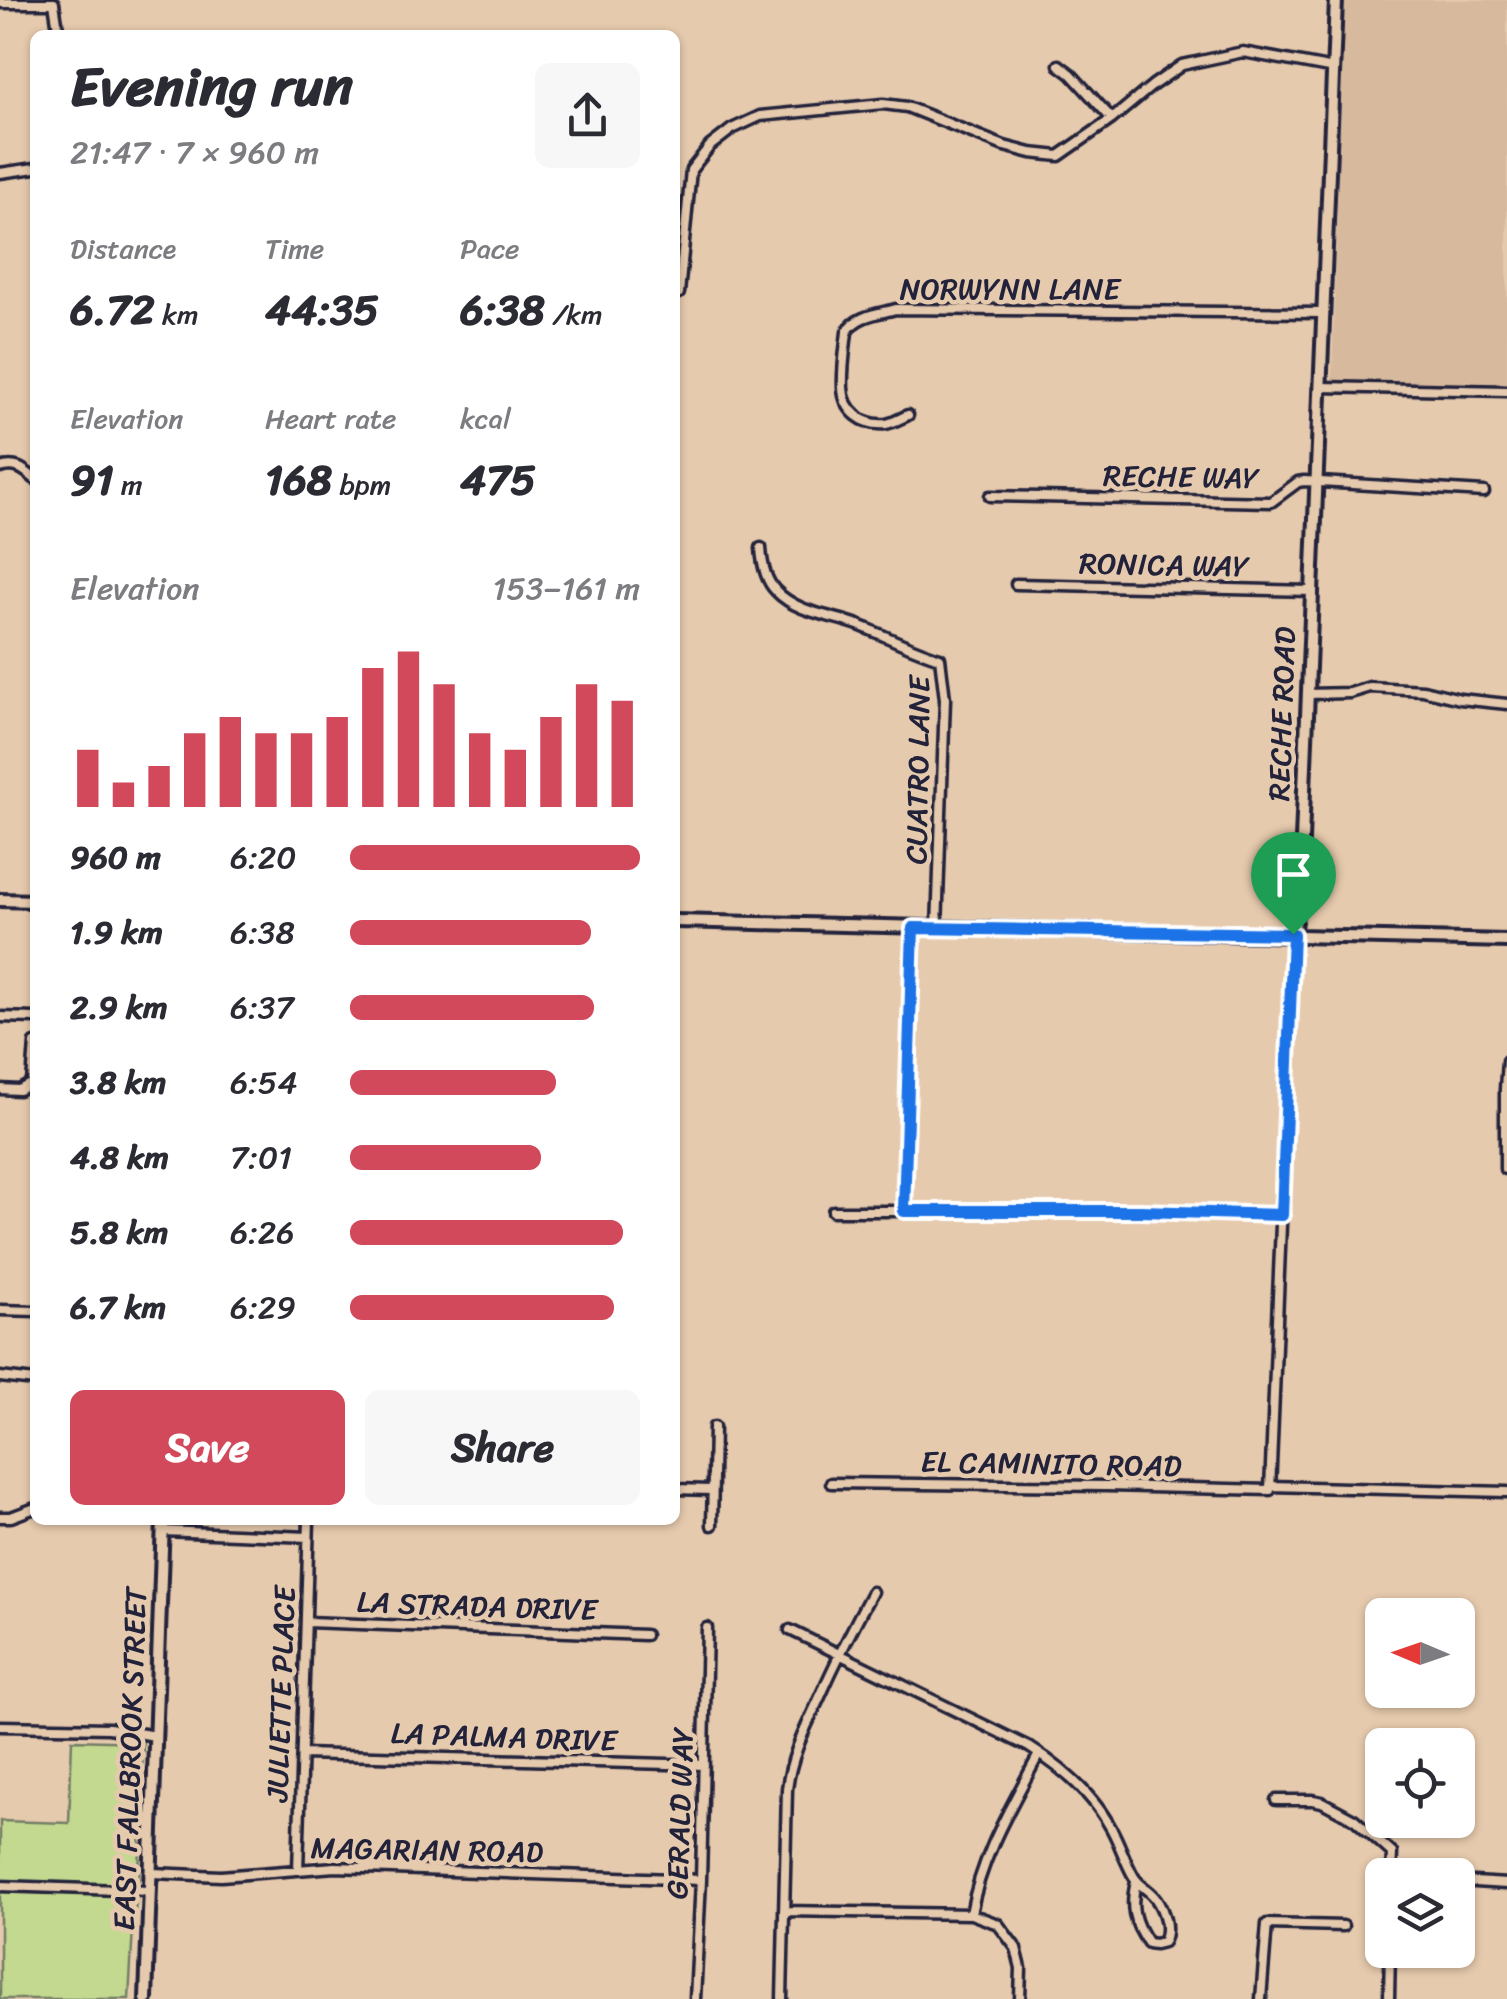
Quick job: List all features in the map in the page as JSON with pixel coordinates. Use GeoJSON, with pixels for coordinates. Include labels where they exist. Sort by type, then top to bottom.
{"type":"FeatureCollection","features":[{"type":"Feature","properties":{"kind":"main road","name":"RECHE ROAD"},"geometry":{"type":"LineString","coordinates":[[1293,934],[1300,889],[1336,0]]}},
{"type":"Feature","properties":{"kind":"main road"},"geometry":{"type":"LineString","coordinates":[[0,900],[30,901]]}},
{"type":"Feature","properties":{"kind":"main road"},"geometry":{"type":"LineString","coordinates":[[680,917],[937,929],[1507,941]]}},
{"type":"Feature","properties":{"kind":"main road","name":"EAST FALLBROOK STREET"},"geometry":{"type":"LineString","coordinates":[[146,1999],[163,1525]]}},
{"type":"Feature","properties":{"kind":"street"},"geometry":{"type":"LineString","coordinates":[[0,3],[54,3],[58,30]]}},
{"type":"Feature","properties":{"kind":"street"},"geometry":{"type":"LineString","coordinates":[[680,293],[691,170],[710,146],[732,128],[760,116],[883,104],[907,107],[1004,146],[1059,156],[1182,66],[1243,52],[1334,69]]}},
{"type":"Feature","properties":{"kind":"street"},"geometry":{"type":"LineString","coordinates":[[1059,65],[1112,119]]}},
{"type":"Feature","properties":{"kind":"street"},"geometry":{"type":"LineString","coordinates":[[0,173],[30,169]]}},
{"type":"Feature","properties":{"kind":"street","name":"NORWYNN LANE"},"geometry":{"type":"LineString","coordinates":[[908,415],[889,424],[866,423],[853,413],[845,399],[847,332],[859,318],[896,309],[1324,313]]}},
{"type":"Feature","properties":{"kind":"street"},"geometry":{"type":"LineString","coordinates":[[1321,387],[1507,391]]}},
{"type":"Feature","properties":{"kind":"street"},"geometry":{"type":"LineString","coordinates":[[0,468],[16,466],[30,474]]}},
{"type":"Feature","properties":{"kind":"street","name":"RECHE WAY"},"geometry":{"type":"LineString","coordinates":[[990,496],[1272,502],[1298,482],[1484,492]]}},
{"type":"Feature","properties":{"kind":"street","name":"CUATRO LANE"},"geometry":{"type":"LineString","coordinates":[[761,548],[762,565],[773,588],[791,603],[940,658],[946,699],[937,929]]}},
{"type":"Feature","properties":{"kind":"street","name":"RONICA WAY"},"geometry":{"type":"LineString","coordinates":[[1016,584],[1311,591]]}},
{"type":"Feature","properties":{"kind":"street"},"geometry":{"type":"LineString","coordinates":[[1307,694],[1350,694],[1370,687],[1424,690],[1507,704]]}},
{"type":"Feature","properties":{"kind":"street"},"geometry":{"type":"LineString","coordinates":[[904,1211],[913,928]]}},
{"type":"Feature","properties":{"kind":"street","name":"RECHE ROAD"},"geometry":{"type":"LineString","coordinates":[[1270,1488],[1293,934]]}},
{"type":"Feature","properties":{"kind":"street"},"geometry":{"type":"LineString","coordinates":[[0,1017],[30,1018]]}},
{"type":"Feature","properties":{"kind":"street"},"geometry":{"type":"LineString","coordinates":[[1506,1169],[1507,1060]]}},
{"type":"Feature","properties":{"kind":"street"},"geometry":{"type":"LineString","coordinates":[[0,1089],[19,1090],[30,1085]]}},
{"type":"Feature","properties":{"kind":"street"},"geometry":{"type":"LineString","coordinates":[[833,1211],[1282,1215]]}},
{"type":"Feature","properties":{"kind":"street"},"geometry":{"type":"LineString","coordinates":[[0,1310],[30,1310]]}},
{"type":"Feature","properties":{"kind":"street"},"geometry":{"type":"LineString","coordinates":[[0,1377],[30,1380]]}},
{"type":"Feature","properties":{"kind":"street"},"geometry":{"type":"LineString","coordinates":[[712,1524],[714,1427]]}},
{"type":"Feature","properties":{"kind":"street","name":"EL CAMINITO ROAD"},"geometry":{"type":"LineString","coordinates":[[831,1483],[1507,1492]]}},
{"type":"Feature","properties":{"kind":"street"},"geometry":{"type":"LineString","coordinates":[[680,1489],[711,1490]]}},
{"type":"Feature","properties":{"kind":"street"},"geometry":{"type":"LineString","coordinates":[[0,1517],[30,1510]]}},
{"type":"Feature","properties":{"kind":"street"},"geometry":{"type":"LineString","coordinates":[[163,1525],[308,1537]]}},
{"type":"Feature","properties":{"kind":"street","name":"JULIETTE PLACE"},"geometry":{"type":"LineString","coordinates":[[298,1870],[309,1525]]}},
{"type":"Feature","properties":{"kind":"street"},"geometry":{"type":"LineString","coordinates":[[782,1999],[786,1788],[790,1768],[795,1750],[872,1592]]}},
{"type":"Feature","properties":{"kind":"street","name":"LA STRADA DRIVE"},"geometry":{"type":"LineString","coordinates":[[306,1622],[645,1635]]}},
{"type":"Feature","properties":{"kind":"street","name":"GERALD WAY"},"geometry":{"type":"LineString","coordinates":[[695,1999],[707,1628]]}},
{"type":"Feature","properties":{"kind":"street"},"geometry":{"type":"LineString","coordinates":[[790,1630],[1040,1754],[1061,1769],[1094,1802],[1110,1826],[1136,1882],[1156,1898],[1168,1934],[1163,1942],[1148,1943],[1142,1934],[1131,1907],[1136,1882]]}},
{"type":"Feature","properties":{"kind":"street"},"geometry":{"type":"LineString","coordinates":[[0,1726],[109,1728],[155,1736]]}},
{"type":"Feature","properties":{"kind":"street","name":"LA PALMA DRIVE"},"geometry":{"type":"LineString","coordinates":[[302,1754],[704,1765]]}},
{"type":"Feature","properties":{"kind":"street"},"geometry":{"type":"LineString","coordinates":[[971,1914],[976,1886],[992,1844],[1040,1754]]}},
{"type":"Feature","properties":{"kind":"street"},"geometry":{"type":"LineString","coordinates":[[1276,1800],[1313,1800],[1354,1819],[1392,1853],[1392,1858]]}},
{"type":"Feature","properties":{"kind":"street","name":"MAGARIAN ROAD"},"geometry":{"type":"LineString","coordinates":[[152,1874],[220,1876],[334,1868],[701,1880]]}},
{"type":"Feature","properties":{"kind":"street"},"geometry":{"type":"LineString","coordinates":[[1475,1882],[1507,1884]]}},
{"type":"Feature","properties":{"kind":"street"},"geometry":{"type":"LineString","coordinates":[[0,1886],[151,1891]]}},
{"type":"Feature","properties":{"kind":"street"},"geometry":{"type":"LineString","coordinates":[[784,1911],[971,1914],[998,1924],[1016,1948],[1021,1968],[1020,1999]]}},
{"type":"Feature","properties":{"kind":"street"},"geometry":{"type":"LineString","coordinates":[[1261,1999],[1267,1924],[1343,1926]]}},
{"type":"Feature","properties":{"kind":"street"},"geometry":{"type":"LineString","coordinates":[[1389,1999],[1390,1968]]}},
{"type":"Feature","properties":{"kind":"shaded area"},"geometry":{"type":"Polygon","coordinates":[[[1343,0],[1507,0],[1507,386],[1332,380],[1343,0]]]}},
{"type":"Feature","properties":{"kind":"green space"},"geometry":{"type":"Polygon","coordinates":[[[72,1740],[143,1742],[139,1879],[129,1999],[0,1999],[0,1821],[69,1823],[72,1740]]]}},
{"type":"Feature","properties":{"kind":"route"},"geometry":{"type":"LineString","coordinates":[[913,928],[1293,934],[1282,1215],[904,1211],[913,928]]}}]}
